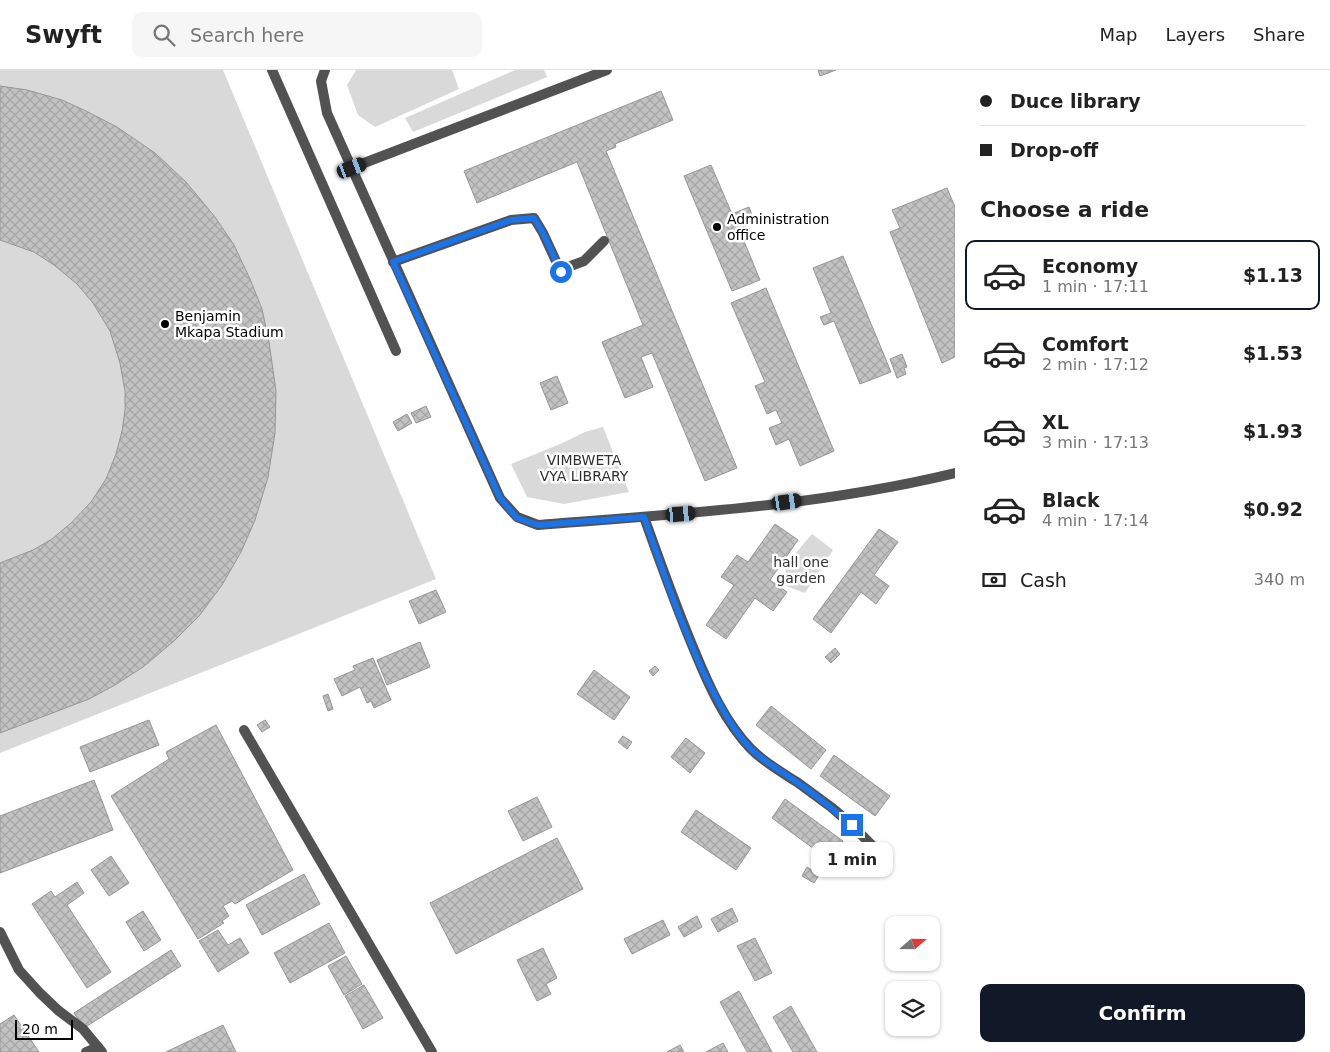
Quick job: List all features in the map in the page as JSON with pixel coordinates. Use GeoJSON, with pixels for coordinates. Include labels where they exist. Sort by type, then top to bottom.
{"type":"FeatureCollection","features":[{"type":"Feature","properties":{"kind":"street"},"geometry":{"type":"LineString","coordinates":[[272,70],[396,351]]}},
{"type":"Feature","properties":{"kind":"street"},"geometry":{"type":"LineString","coordinates":[[325,70],[321,81],[327,114],[500,498],[517,518],[538,525],[755,507],[908,484],[955,473]]}},
{"type":"Feature","properties":{"kind":"street"},"geometry":{"type":"LineString","coordinates":[[352,168],[607,70]]}},
{"type":"Feature","properties":{"kind":"street"},"geometry":{"type":"LineString","coordinates":[[393,262],[511,220],[534,218],[561,272],[584,261],[604,241]]}},
{"type":"Feature","properties":{"kind":"street"},"geometry":{"type":"LineString","coordinates":[[644,517],[697,658],[718,702],[735,730],[752,750],[771,766],[804,788],[852,825],[888,862]]}},
{"type":"Feature","properties":{"kind":"street"},"geometry":{"type":"LineString","coordinates":[[244,730],[432,1052]]}},
{"type":"Feature","properties":{"kind":"street"},"geometry":{"type":"LineString","coordinates":[[0,932],[19,970],[59,1011],[83,1029],[100,1049],[86,1052]]}},
{"type":"Feature","properties":{"kind":"green space","name":"Benjamin Mkapa Stadium"},"geometry":{"type":"Polygon","coordinates":[[[0,70],[223,70],[436,579],[0,753],[0,70]]]}},
{"type":"Feature","properties":{"kind":"green space"},"geometry":{"type":"Polygon","coordinates":[[[356,70],[452,70],[459,89],[375,127],[358,115],[347,85],[356,70]]]}},
{"type":"Feature","properties":{"kind":"green space"},"geometry":{"type":"Polygon","coordinates":[[[515,70],[544,70],[547,77],[413,132],[405,118],[515,70]]]}},
{"type":"Feature","properties":{"kind":"green space","name":"VIMBWETA VYA LIBRARY"},"geometry":{"type":"Polygon","coordinates":[[[603,427],[629,492],[564,504],[527,497],[511,464],[585,432],[603,427]]]}},
{"type":"Feature","properties":{"kind":"green space","name":"hall one garden"},"geometry":{"type":"Polygon","coordinates":[[[812,534],[833,550],[805,593],[783,585],[786,572],[784,567],[812,534]]]}},
{"type":"Feature","properties":{"kind":"building"},"geometry":{"type":"Polygon","coordinates":[[[818,70],[836,70],[820,76],[818,70]]]}},
{"type":"Feature","properties":{"kind":"building"},"geometry":{"type":"Polygon","coordinates":[[[0,86],[27,90],[62,100],[117,127],[155,153],[186,182],[215,217],[234,245],[250,279],[262,309],[276,391],[275,433],[268,477],[255,520],[241,552],[222,585],[199,616],[174,641],[143,667],[115,685],[89,699],[0,733],[0,563],[33,550],[52,539],[91,502],[106,479],[116,454],[125,410],[125,391],[120,363],[110,331],[93,303],[77,284],[54,265],[34,252],[0,240],[0,86]]]}},
{"type":"Feature","properties":{"kind":"building"},"geometry":{"type":"Polygon","coordinates":[[[661,91],[673,120],[615,144],[616,147],[606,151],[737,468],[705,481],[652,353],[641,357],[653,387],[625,398],[602,342],[643,325],[577,162],[477,203],[464,171],[661,91]]]}},
{"type":"Feature","properties":{"kind":"building"},"geometry":{"type":"Polygon","coordinates":[[[711,165],[732,214],[749,207],[755,223],[739,229],[760,280],[732,291],[684,176],[711,165]]]}},
{"type":"Feature","properties":{"kind":"building"},"geometry":{"type":"Polygon","coordinates":[[[947,188],[955,207],[955,357],[942,363],[890,232],[900,228],[892,210],[947,188]]]}},
{"type":"Feature","properties":{"kind":"building"},"geometry":{"type":"Polygon","coordinates":[[[843,256],[891,372],[860,384],[834,321],[824,325],[820,317],[831,313],[813,268],[843,256]]]}},
{"type":"Feature","properties":{"kind":"building"},"geometry":{"type":"Polygon","coordinates":[[[766,288],[834,451],[800,466],[789,439],[776,445],[769,428],[782,423],[776,410],[767,414],[755,386],[765,382],[731,303],[766,288]]]}},
{"type":"Feature","properties":{"kind":"building"},"geometry":{"type":"Polygon","coordinates":[[[902,354],[907,367],[904,368],[906,374],[897,378],[890,359],[902,354]]]}},
{"type":"Feature","properties":{"kind":"building"},"geometry":{"type":"Polygon","coordinates":[[[557,376],[568,403],[551,410],[540,383],[557,376]]]}},
{"type":"Feature","properties":{"kind":"building"},"geometry":{"type":"Polygon","coordinates":[[[426,406],[431,417],[416,423],[411,413],[426,406]]]}},
{"type":"Feature","properties":{"kind":"building"},"geometry":{"type":"Polygon","coordinates":[[[407,414],[412,423],[398,431],[393,422],[407,414]]]}},
{"type":"Feature","properties":{"kind":"building"},"geometry":{"type":"Polygon","coordinates":[[[775,524],[798,540],[770,580],[787,592],[773,611],[755,598],[726,639],[706,625],[734,585],[721,577],[737,555],[748,562],[775,524]]]}},
{"type":"Feature","properties":{"kind":"building"},"geometry":{"type":"Polygon","coordinates":[[[879,529],[898,542],[874,575],[889,586],[876,604],[861,592],[831,633],[813,619],[879,529]]]}},
{"type":"Feature","properties":{"kind":"building"},"geometry":{"type":"Polygon","coordinates":[[[436,590],[446,612],[419,624],[409,601],[436,590]]]}},
{"type":"Feature","properties":{"kind":"building"},"geometry":{"type":"Polygon","coordinates":[[[420,642],[430,667],[387,685],[377,660],[420,642]]]}},
{"type":"Feature","properties":{"kind":"building"},"geometry":{"type":"Polygon","coordinates":[[[835,648],[840,654],[831,663],[825,657],[835,648]]]}},
{"type":"Feature","properties":{"kind":"building"},"geometry":{"type":"Polygon","coordinates":[[[373,658],[391,700],[374,708],[371,701],[367,703],[360,687],[342,696],[334,679],[355,670],[353,666],[373,658]]]}},
{"type":"Feature","properties":{"kind":"building"},"geometry":{"type":"Polygon","coordinates":[[[655,666],[659,670],[653,676],[649,671],[655,666]]]}},
{"type":"Feature","properties":{"kind":"building"},"geometry":{"type":"Polygon","coordinates":[[[594,670],[630,697],[614,720],[577,694],[594,670]]]}},
{"type":"Feature","properties":{"kind":"building"},"geometry":{"type":"Polygon","coordinates":[[[328,694],[333,709],[328,711],[323,696],[328,694]]]}},
{"type":"Feature","properties":{"kind":"building"},"geometry":{"type":"Polygon","coordinates":[[[771,706],[826,750],[811,769],[756,725],[771,706]]]}},
{"type":"Feature","properties":{"kind":"building"},"geometry":{"type":"Polygon","coordinates":[[[149,720],[159,745],[90,772],[80,747],[149,720]]]}},
{"type":"Feature","properties":{"kind":"building"},"geometry":{"type":"Polygon","coordinates":[[[265,720],[270,727],[262,732],[257,725],[265,720]]]}},
{"type":"Feature","properties":{"kind":"building"},"geometry":{"type":"Polygon","coordinates":[[[216,725],[293,870],[235,904],[232,901],[223,906],[229,916],[222,921],[224,923],[198,939],[111,796],[169,759],[166,752],[216,725]]]}},
{"type":"Feature","properties":{"kind":"building"},"geometry":{"type":"Polygon","coordinates":[[[623,736],[632,742],[627,749],[618,742],[623,736]]]}},
{"type":"Feature","properties":{"kind":"building"},"geometry":{"type":"Polygon","coordinates":[[[686,738],[705,753],[690,773],[671,757],[686,738]]]}},
{"type":"Feature","properties":{"kind":"building"},"geometry":{"type":"Polygon","coordinates":[[[834,755],[890,796],[875,816],[820,776],[834,755]]]}},
{"type":"Feature","properties":{"kind":"building"},"geometry":{"type":"Polygon","coordinates":[[[94,780],[113,830],[0,873],[0,816],[94,780]]]}},
{"type":"Feature","properties":{"kind":"building"},"geometry":{"type":"Polygon","coordinates":[[[537,797],[552,827],[523,841],[508,811],[537,797]]]}},
{"type":"Feature","properties":{"kind":"building"},"geometry":{"type":"Polygon","coordinates":[[[785,799],[843,841],[829,860],[772,818],[785,799]]]}},
{"type":"Feature","properties":{"kind":"building"},"geometry":{"type":"Polygon","coordinates":[[[696,810],[751,848],[736,870],[681,832],[696,810]]]}},
{"type":"Feature","properties":{"kind":"building"},"geometry":{"type":"Polygon","coordinates":[[[557,838],[583,889],[456,954],[430,903],[557,838]]]}},
{"type":"Feature","properties":{"kind":"building"},"geometry":{"type":"Polygon","coordinates":[[[111,856],[129,883],[109,896],[91,870],[111,856]]]}},
{"type":"Feature","properties":{"kind":"building"},"geometry":{"type":"Polygon","coordinates":[[[807,867],[819,875],[814,883],[802,876],[807,867]]]}},
{"type":"Feature","properties":{"kind":"building"},"geometry":{"type":"Polygon","coordinates":[[[304,874],[320,904],[262,935],[246,905],[304,874]]]}},
{"type":"Feature","properties":{"kind":"building"},"geometry":{"type":"Polygon","coordinates":[[[77,882],[84,893],[67,905],[111,972],[87,988],[32,904],[51,891],[55,897],[77,882]]]}},
{"type":"Feature","properties":{"kind":"building"},"geometry":{"type":"Polygon","coordinates":[[[732,908],[738,921],[718,932],[711,919],[732,908]]]}},
{"type":"Feature","properties":{"kind":"building"},"geometry":{"type":"Polygon","coordinates":[[[143,911],[161,940],[144,951],[126,922],[143,911]]]}},
{"type":"Feature","properties":{"kind":"building"},"geometry":{"type":"Polygon","coordinates":[[[697,916],[702,927],[684,937],[678,927],[697,916]]]}},
{"type":"Feature","properties":{"kind":"building"},"geometry":{"type":"Polygon","coordinates":[[[663,920],[670,935],[632,954],[624,939],[663,920]]]}},
{"type":"Feature","properties":{"kind":"building"},"geometry":{"type":"Polygon","coordinates":[[[329,923],[345,953],[290,983],[274,953],[329,923]]]}},
{"type":"Feature","properties":{"kind":"building"},"geometry":{"type":"Polygon","coordinates":[[[218,930],[228,945],[240,938],[249,953],[218,972],[199,941],[218,930]]]}},
{"type":"Feature","properties":{"kind":"building"},"geometry":{"type":"Polygon","coordinates":[[[755,938],[772,973],[755,981],[737,946],[755,938]]]}},
{"type":"Feature","properties":{"kind":"building"},"geometry":{"type":"Polygon","coordinates":[[[543,948],[557,978],[546,984],[551,994],[537,1001],[517,960],[543,948]]]}},
{"type":"Feature","properties":{"kind":"building"},"geometry":{"type":"Polygon","coordinates":[[[171,950],[181,966],[84,1028],[74,1013],[171,950]]]}},
{"type":"Feature","properties":{"kind":"building"},"geometry":{"type":"Polygon","coordinates":[[[346,956],[362,984],[344,995],[328,966],[346,956]]]}},
{"type":"Feature","properties":{"kind":"building"},"geometry":{"type":"Polygon","coordinates":[[[364,985],[383,1018],[363,1029],[345,996],[364,985]]]}},
{"type":"Feature","properties":{"kind":"building"},"geometry":{"type":"Polygon","coordinates":[[[739,991],[772,1052],[747,1052],[720,1002],[739,991]]]}},
{"type":"Feature","properties":{"kind":"building"},"geometry":{"type":"Polygon","coordinates":[[[791,1006],[817,1052],[793,1052],[773,1017],[791,1006]]]}},
{"type":"Feature","properties":{"kind":"building"},"geometry":{"type":"Polygon","coordinates":[[[14,1015],[39,1052],[0,1052],[0,1024],[14,1015]]]}},
{"type":"Feature","properties":{"kind":"building"},"geometry":{"type":"Polygon","coordinates":[[[223,1025],[236,1052],[166,1052],[223,1025]]]}},
{"type":"Feature","properties":{"kind":"building"},"geometry":{"type":"Polygon","coordinates":[[[723,1043],[728,1052],[706,1052],[723,1043]]]}},
{"type":"Feature","properties":{"kind":"building"},"geometry":{"type":"Polygon","coordinates":[[[680,1045],[684,1052],[667,1052],[680,1045]]]}},
{"type":"Feature","properties":{"kind":"place","name":"Administration office"},"geometry":{"type":"Point","coordinates":[717,227]}},
{"type":"Feature","properties":{"kind":"place","name":"Benjamin Mkapa Stadium"},"geometry":{"type":"Point","coordinates":[165,324]}},
{"type":"Feature","properties":{"kind":"route"},"geometry":{"type":"LineString","coordinates":[[561,272],[534,218],[511,220],[393,262],[500,498],[517,518],[538,525],[644,517],[688,637],[718,702],[735,730],[752,750],[771,766],[831,807],[852,825]]}}]}
